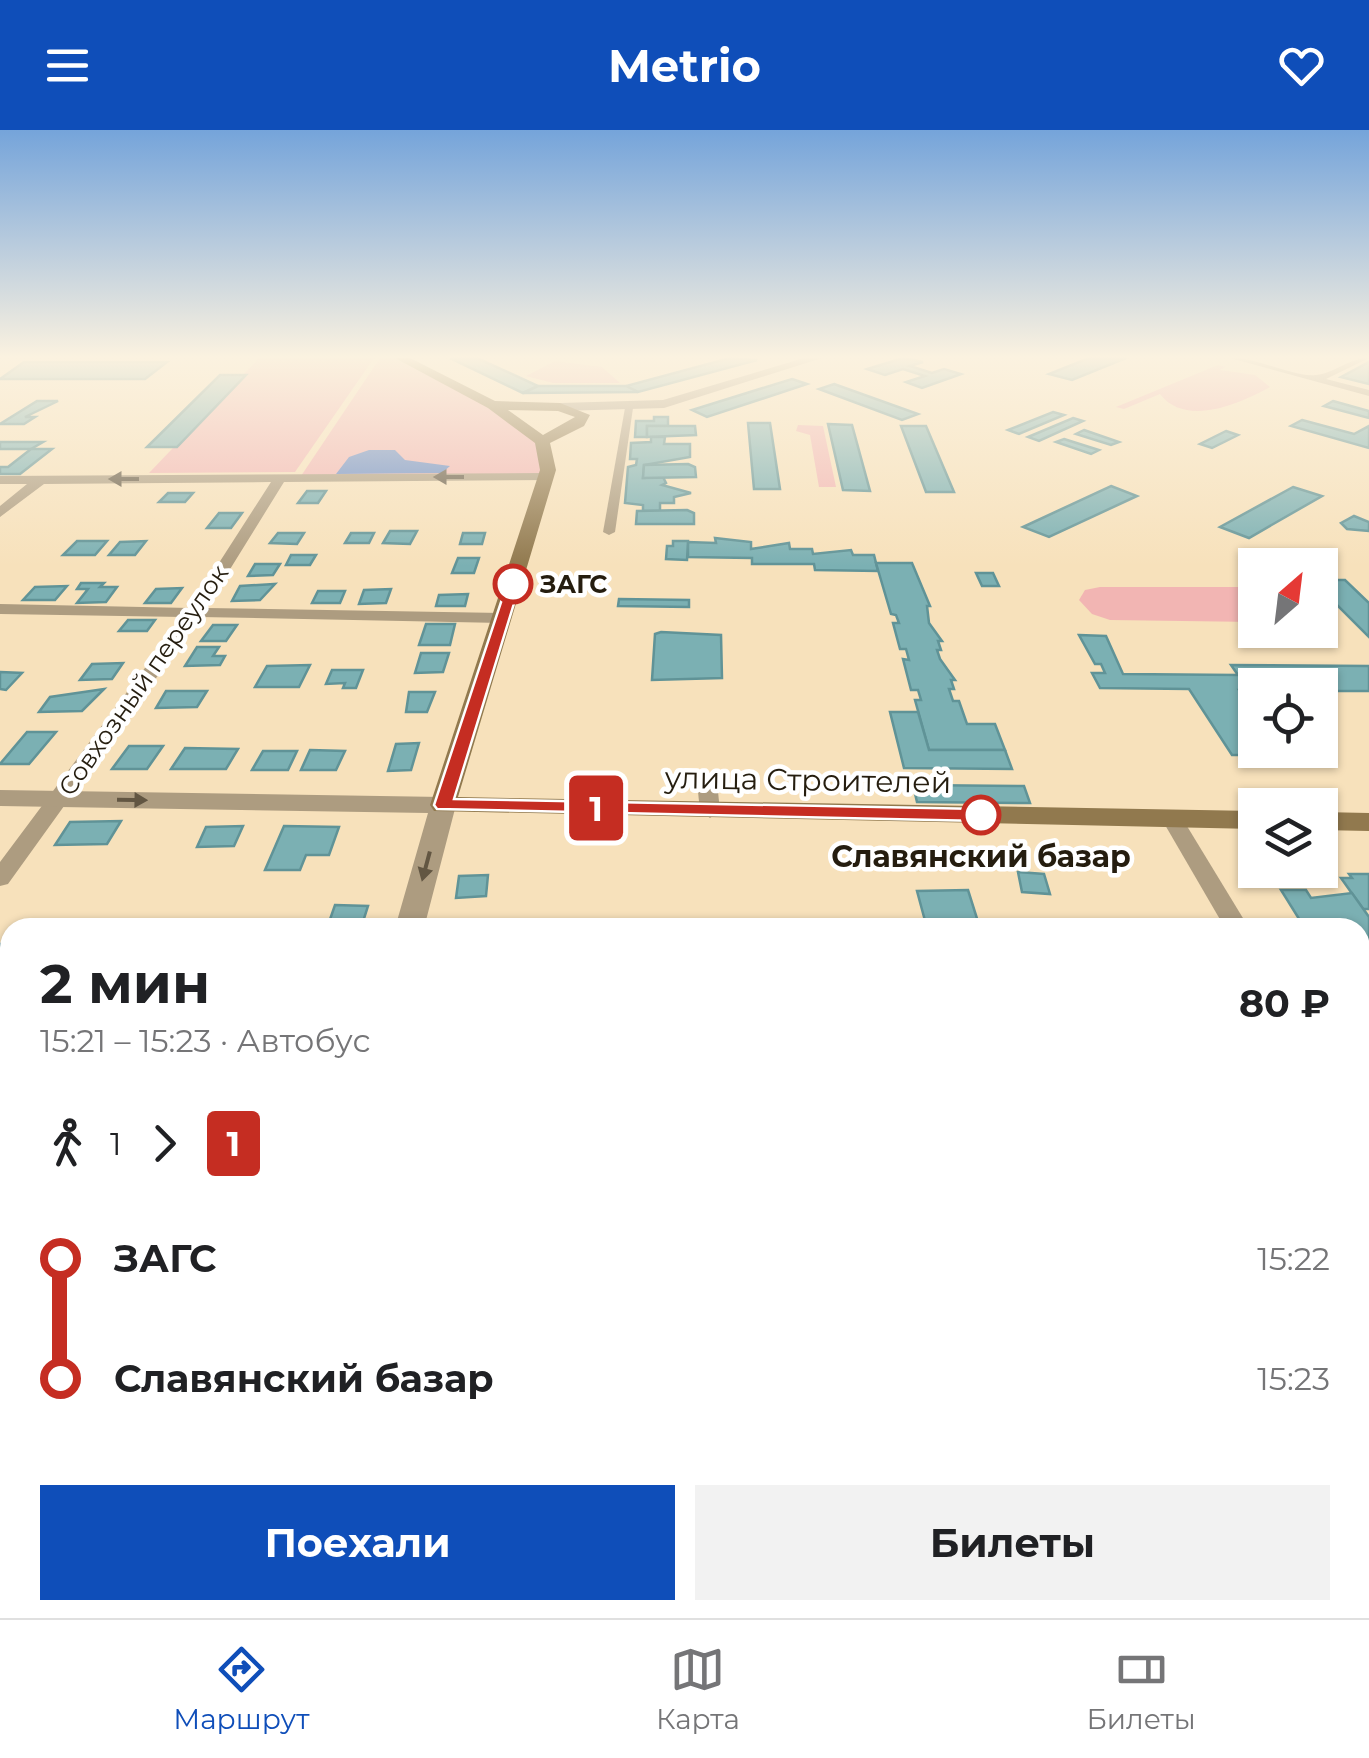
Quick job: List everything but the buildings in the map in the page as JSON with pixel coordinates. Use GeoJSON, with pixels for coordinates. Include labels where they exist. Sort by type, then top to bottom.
{"type":"FeatureCollection","features":[{"type":"Feature","properties":{"kind":"main road"},"geometry":{"type":"LineString","coordinates":[[443,805],[546,477],[542,441],[524,427]]}},
{"type":"Feature","properties":{"kind":"main road"},"geometry":{"type":"LineString","coordinates":[[531,427],[568,428]]}},
{"type":"Feature","properties":{"kind":"main road"},"geometry":{"type":"LineString","coordinates":[[542,441],[568,428]]}},
{"type":"Feature","properties":{"kind":"main road","name":"улица Строителей"},"geometry":{"type":"LineString","coordinates":[[443,805],[1238,820]]}},
{"type":"Feature","properties":{"kind":"main road"},"geometry":{"type":"LineString","coordinates":[[1338,821],[1369,822]]}},
{"type":"Feature","properties":{"kind":"street"},"geometry":{"type":"LineString","coordinates":[[610,532],[626,427]]}},
{"type":"Feature","properties":{"kind":"street"},"geometry":{"type":"LineString","coordinates":[[0,480],[546,477]]}},
{"type":"Feature","properties":{"kind":"street","name":"Совхозный переулок"},"geometry":{"type":"LineString","coordinates":[[0,878],[194,614],[280,478]]}},
{"type":"Feature","properties":{"kind":"street"},"geometry":{"type":"LineString","coordinates":[[0,513],[40,480]]}},
{"type":"Feature","properties":{"kind":"street"},"geometry":{"type":"LineString","coordinates":[[0,609],[502,618]]}},
{"type":"Feature","properties":{"kind":"street"},"geometry":{"type":"LineString","coordinates":[[708,782],[710,811]]}},
{"type":"Feature","properties":{"kind":"street","name":"улица Строителей"},"geometry":{"type":"LineString","coordinates":[[0,798],[443,805]]}},
{"type":"Feature","properties":{"kind":"street"},"geometry":{"type":"LineString","coordinates":[[413,918],[443,805]]}},
{"type":"Feature","properties":{"kind":"street"},"geometry":{"type":"LineString","coordinates":[[1172,818],[1231,918]]}},
{"type":"Feature","properties":{"kind":"shaded area"},"geometry":{"type":"Polygon","coordinates":[[[193,427],[326,427],[295,472],[149,473],[193,427]]]}},
{"type":"Feature","properties":{"kind":"shaded area"},"geometry":{"type":"Polygon","coordinates":[[[334,427],[518,427],[537,442],[541,475],[301,476],[334,427]]]}},
{"type":"Feature","properties":{"kind":"shaded area"},"geometry":{"type":"Polygon","coordinates":[[[797,427],[823,427],[836,487],[819,487],[810,435],[796,431],[797,427]]]}},
{"type":"Feature","properties":{"kind":"shaded area"},"geometry":{"type":"Polygon","coordinates":[[[1238,587],[1238,622],[1110,620],[1092,614],[1079,600],[1085,590],[1238,587]]]}},
{"type":"Feature","properties":{"kind":"water"},"geometry":{"type":"Polygon","coordinates":[[[369,450],[395,450],[405,460],[450,466],[442,473],[336,474],[349,457],[369,450]]]}},
{"type":"Feature","properties":{"kind":"bus line","name":"1"},"geometry":{"type":"LineString","coordinates":[[513,584],[443,805],[981,815]]}},
{"type":"Feature","properties":{"kind":"place","name":"ЗАГС"},"geometry":{"type":"Point","coordinates":[513,584]}},
{"type":"Feature","properties":{"kind":"place","name":"Славянский базар"},"geometry":{"type":"Point","coordinates":[981,815]}}]}
